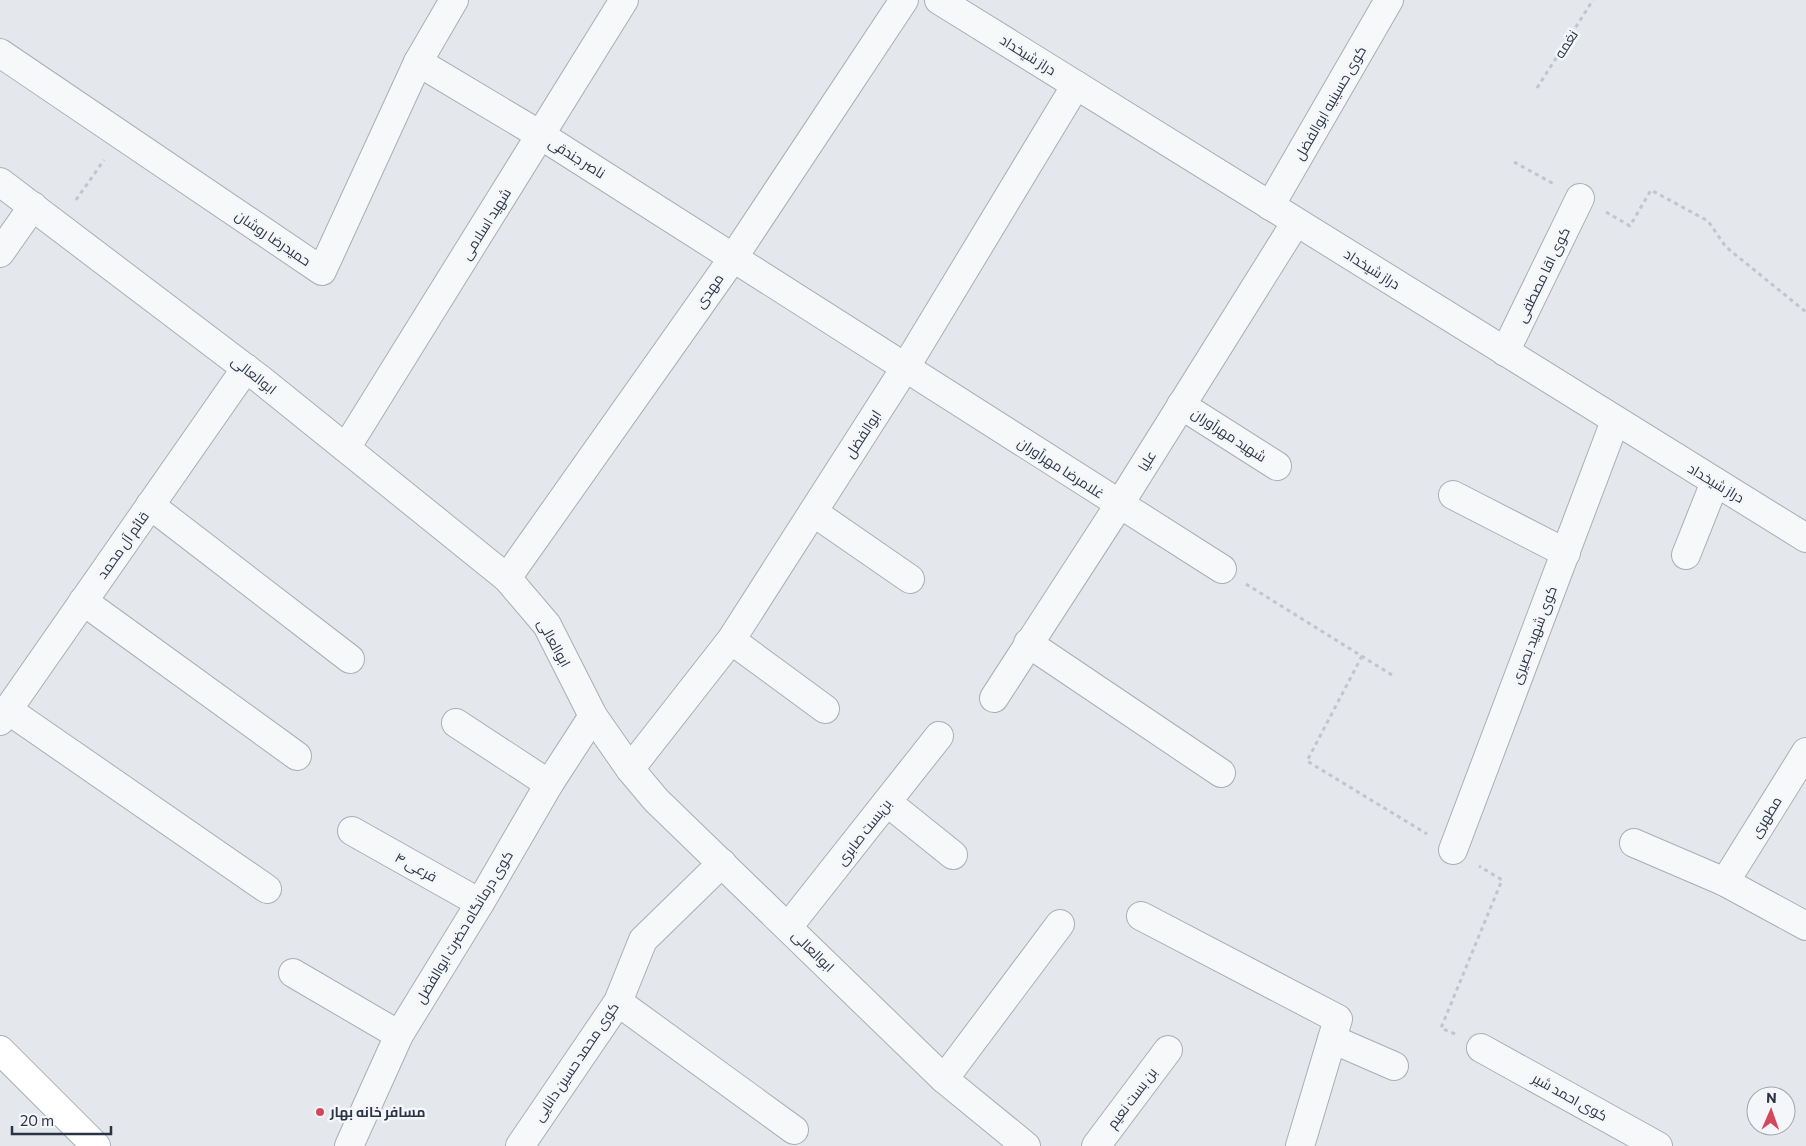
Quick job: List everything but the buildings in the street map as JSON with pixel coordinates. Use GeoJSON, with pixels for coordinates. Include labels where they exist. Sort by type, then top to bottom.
{"type":"FeatureCollection","features":[{"type":"Feature","properties":{"kind":"main road"},"geometry":{"type":"LineString","coordinates":[[0,1050],[96,1146]]}},
{"type":"Feature","properties":{"kind":"street","name":"حمیدرضا روشان"},"geometry":{"type":"LineString","coordinates":[[0,52],[322,271],[418,62],[454,0]]}},
{"type":"Feature","properties":{"kind":"street","name":"شهید اسلامی"},"geometry":{"type":"LineString","coordinates":[[346,448],[542,136],[624,0]]}},
{"type":"Feature","properties":{"kind":"street","name":"مهدی"},"geometry":{"type":"LineString","coordinates":[[507,578],[733,258],[904,0]]}},
{"type":"Feature","properties":{"kind":"street","name":"دراز شیخداد"},"geometry":{"type":"LineString","coordinates":[[939,0],[1615,421],[1805,535]]}},
{"type":"Feature","properties":{"kind":"street","name":"کوی حسینیه ابوالفضل"},"geometry":{"type":"LineString","coordinates":[[1270,206],[1390,0]]}},
{"type":"Feature","properties":{"kind":"street","name":"ناصر جندقی"},"geometry":{"type":"LineString","coordinates":[[418,62],[542,136],[733,258]]}},
{"type":"Feature","properties":{"kind":"street","name":"ابوالفضل"},"geometry":{"type":"LineString","coordinates":[[630,769],[731,640],[905,368],[1076,85]]}},
{"type":"Feature","properties":{"kind":"street","name":"ابوالعالی"},"geometry":{"type":"LineString","coordinates":[[0,182],[246,368],[507,578],[547,625],[593,716],[630,769],[656,800],[944,1080],[1026,1146]]}},
{"type":"Feature","properties":{"kind":"street","name":"کوی اقا مصطفی"},"geometry":{"type":"LineString","coordinates":[[1505,352],[1580,198]]}},
{"type":"Feature","properties":{"kind":"street"},"geometry":{"type":"LineString","coordinates":[[0,253],[33,206]]}},
{"type":"Feature","properties":{"kind":"street","name":"علیا"},"geometry":{"type":"LineString","coordinates":[[994,698],[1119,505],[1296,222]]}},
{"type":"Feature","properties":{"kind":"street","name":"غلامرضا مهرآوران"},"geometry":{"type":"LineString","coordinates":[[733,258],[1222,569]]}},
{"type":"Feature","properties":{"kind":"street","name":"قائم آل محمد"},"geometry":{"type":"LineString","coordinates":[[4,715],[246,368]]}},
{"type":"Feature","properties":{"kind":"street","name":"شهید مهرآوران"},"geometry":{"type":"LineString","coordinates":[[1181,405],[1276,466]]}},
{"type":"Feature","properties":{"kind":"street","name":"کوی شهید بصیری"},"geometry":{"type":"LineString","coordinates":[[1453,850],[1615,421]]}},
{"type":"Feature","properties":{"kind":"street"},"geometry":{"type":"LineString","coordinates":[[1686,555],[1715,482]]}},
{"type":"Feature","properties":{"kind":"street"},"geometry":{"type":"LineString","coordinates":[[1454,494],[1566,553]]}},
{"type":"Feature","properties":{"kind":"street"},"geometry":{"type":"LineString","coordinates":[[150,505],[350,658]]}},
{"type":"Feature","properties":{"kind":"street"},"geometry":{"type":"LineString","coordinates":[[813,512],[910,579]]}},
{"type":"Feature","properties":{"kind":"street"},"geometry":{"type":"LineString","coordinates":[[83,602],[297,756]]}},
{"type":"Feature","properties":{"kind":"street"},"geometry":{"type":"LineString","coordinates":[[731,640],[825,709]]}},
{"type":"Feature","properties":{"kind":"street"},"geometry":{"type":"LineString","coordinates":[[1028,643],[1221,773]]}},
{"type":"Feature","properties":{"kind":"street"},"geometry":{"type":"LineString","coordinates":[[4,715],[267,889]]}},
{"type":"Feature","properties":{"kind":"street","name":"کوی درمانگاه حضرت ابوالفضل"},"geometry":{"type":"LineString","coordinates":[[348,1146],[399,1035],[480,903],[548,784],[593,716]]}},
{"type":"Feature","properties":{"kind":"street"},"geometry":{"type":"LineString","coordinates":[[456,723],[548,784]]}},
{"type":"Feature","properties":{"kind":"street","name":"بن‌بست صابری"},"geometry":{"type":"LineString","coordinates":[[788,927],[939,736]]}},
{"type":"Feature","properties":{"kind":"street","name":"مطهری"},"geometry":{"type":"LineString","coordinates":[[1725,882],[1806,752]]}},
{"type":"Feature","properties":{"kind":"street"},"geometry":{"type":"LineString","coordinates":[[887,802],[952,855]]}},
{"type":"Feature","properties":{"kind":"street","name":"فرعی ۴"},"geometry":{"type":"LineString","coordinates":[[352,831],[480,903]]}},
{"type":"Feature","properties":{"kind":"street"},"geometry":{"type":"LineString","coordinates":[[1634,843],[1725,882],[1806,926]]}},
{"type":"Feature","properties":{"kind":"street","name":"کوی محمد حسین دانایی"},"geometry":{"type":"LineString","coordinates":[[520,1146],[618,1002],[643,940],[722,863]]}},
{"type":"Feature","properties":{"kind":"street"},"geometry":{"type":"LineString","coordinates":[[1141,916],[1338,1018],[1300,1146]]}},
{"type":"Feature","properties":{"kind":"street"},"geometry":{"type":"LineString","coordinates":[[944,1080],[1060,924]]}},
{"type":"Feature","properties":{"kind":"street"},"geometry":{"type":"LineString","coordinates":[[293,973],[399,1035]]}},
{"type":"Feature","properties":{"kind":"street"},"geometry":{"type":"LineString","coordinates":[[618,1002],[794,1130]]}},
{"type":"Feature","properties":{"kind":"street"},"geometry":{"type":"LineString","coordinates":[[1332,1039],[1394,1066]]}},
{"type":"Feature","properties":{"kind":"street","name":"کوی احمد شیر"},"geometry":{"type":"LineString","coordinates":[[1481,1048],[1658,1146]]}},
{"type":"Feature","properties":{"kind":"street","name":"بن بست نعیم"},"geometry":{"type":"LineString","coordinates":[[1096,1146],[1168,1050]]}},
{"type":"Feature","properties":{"kind":"path","name":"نغمه"},"geometry":{"type":"LineString","coordinates":[[1537,88],[1593,0]]}},
{"type":"Feature","properties":{"kind":"path"},"geometry":{"type":"LineString","coordinates":[[58,225],[121,135]]}},
{"type":"Feature","properties":{"kind":"path"},"geometry":{"type":"LineString","coordinates":[[1514,162],[1630,226],[1651,190],[1708,221],[1726,247],[1806,312]]}},
{"type":"Feature","properties":{"kind":"path"},"geometry":{"type":"LineString","coordinates":[[1222,569],[1392,675]]}},
{"type":"Feature","properties":{"kind":"path"},"geometry":{"type":"LineString","coordinates":[[1362,656],[1306,761],[1502,880],[1441,1028],[1481,1048]]}},
{"type":"Feature","properties":{"kind":"place","name":"مسافر خانه بهار"},"geometry":{"type":"Point","coordinates":[320,1112]}}]}
